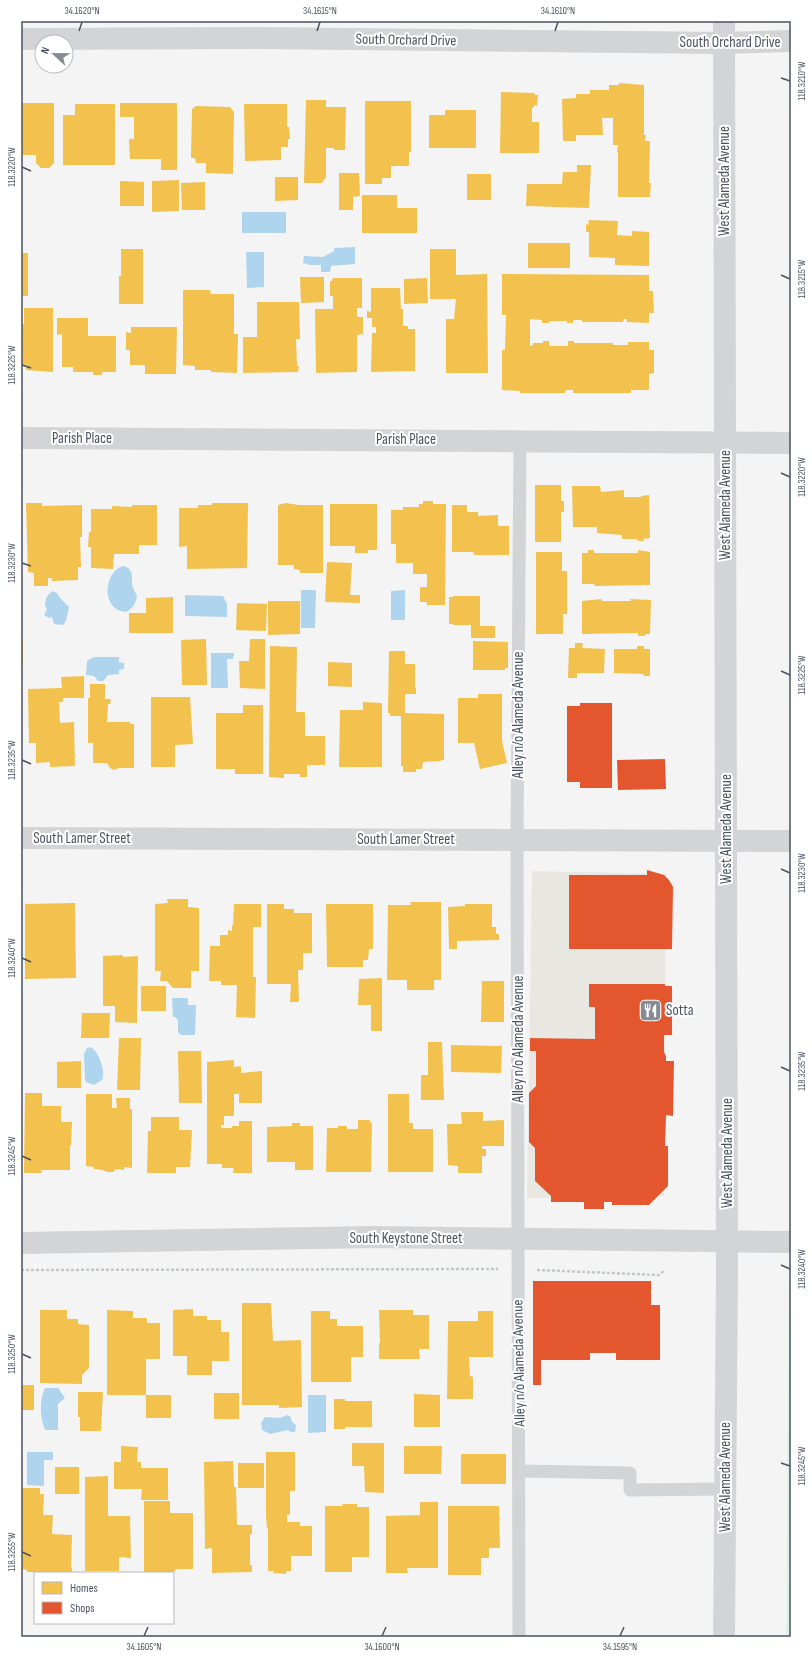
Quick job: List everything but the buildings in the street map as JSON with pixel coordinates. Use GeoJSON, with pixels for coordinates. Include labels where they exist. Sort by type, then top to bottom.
{"type":"FeatureCollection","features":[{"type":"Feature","properties":{"kind":"main road","name":"West Alameda Avenue"},"geometry":{"type":"LineString","coordinates":[[724,21],[727,1242],[724,1637]]}},
{"type":"Feature","properties":{"kind":"street","name":"South Orchard Drive"},"geometry":{"type":"LineString","coordinates":[[21,39],[259,38],[724,43],[791,41]]}},
{"type":"Feature","properties":{"kind":"street","name":"Parish Place"},"geometry":{"type":"LineString","coordinates":[[21,438],[520,440],[725,444],[791,443]]}},
{"type":"Feature","properties":{"kind":"street","name":"South Lamer Street"},"geometry":{"type":"LineString","coordinates":[[21,838],[791,841]]}},
{"type":"Feature","properties":{"kind":"street","name":"South Keystone Street"},"geometry":{"type":"LineString","coordinates":[[21,1242],[374,1237],[791,1242]]}},
{"type":"Feature","properties":{"kind":"lane","name":"Alley n/o Alameda Avenue"},"geometry":{"type":"LineString","coordinates":[[519,1637],[520,1471],[517,840],[520,440]]}},
{"type":"Feature","properties":{"kind":"lane"},"geometry":{"type":"LineString","coordinates":[[520,1471],[630,1473],[630,1490],[726,1489]]}},
{"type":"Feature","properties":{"kind":"path"},"geometry":{"type":"LineString","coordinates":[[21,1270],[518,1269],[659,1276],[665,1270]]}},
{"type":"Feature","properties":{"kind":"shaded area"},"geometry":{"type":"Polygon","coordinates":[[[532,871],[666,874],[664,1196],[527,1198],[532,871]]]}},
{"type":"Feature","properties":{"kind":"green space"},"geometry":{"type":"Polygon","coordinates":[[[789,1282],[791,1282],[791,1637],[786,1637],[789,1282]]]}},
{"type":"Feature","properties":{"kind":"water"},"geometry":{"type":"Polygon","coordinates":[[[242,212],[286,212],[286,233],[242,233],[242,212]]]}},
{"type":"Feature","properties":{"kind":"water"},"geometry":{"type":"Polygon","coordinates":[[[355,247],[355,264],[331,266],[330,272],[321,272],[321,265],[310,265],[303,263],[304,256],[323,257],[334,251],[334,248],[355,247]]]}},
{"type":"Feature","properties":{"kind":"water"},"geometry":{"type":"Polygon","coordinates":[[[246,252],[264,252],[264,287],[247,288],[246,252]]]}},
{"type":"Feature","properties":{"kind":"water"},"geometry":{"type":"Polygon","coordinates":[[[123,566],[130,569],[132,575],[132,585],[137,596],[133,606],[126,612],[118,610],[112,605],[108,590],[112,575],[117,569],[123,566]]]}},
{"type":"Feature","properties":{"kind":"water"},"geometry":{"type":"Polygon","coordinates":[[[301,590],[316,590],[315,628],[301,628],[301,590]]]}},
{"type":"Feature","properties":{"kind":"water"},"geometry":{"type":"Polygon","coordinates":[[[405,590],[405,620],[391,620],[391,591],[405,590]]]}},
{"type":"Feature","properties":{"kind":"water"},"geometry":{"type":"Polygon","coordinates":[[[53,591],[57,593],[69,607],[66,621],[63,625],[54,624],[52,617],[49,618],[44,615],[47,609],[45,606],[46,599],[53,591]]]}},
{"type":"Feature","properties":{"kind":"water"},"geometry":{"type":"Polygon","coordinates":[[[185,595],[223,596],[227,604],[227,617],[185,616],[185,595]]]}},
{"type":"Feature","properties":{"kind":"water"},"geometry":{"type":"Polygon","coordinates":[[[211,653],[234,653],[233,659],[227,659],[228,688],[211,688],[211,653]]]}},
{"type":"Feature","properties":{"kind":"water"},"geometry":{"type":"Polygon","coordinates":[[[94,657],[119,657],[119,662],[124,663],[124,669],[119,670],[119,674],[108,675],[103,681],[98,681],[94,676],[86,675],[87,661],[94,657]]]}},
{"type":"Feature","properties":{"kind":"water"},"geometry":{"type":"Polygon","coordinates":[[[172,998],[188,998],[188,1005],[196,1005],[195,1035],[181,1035],[178,1032],[178,1020],[173,1017],[172,998]]]}},
{"type":"Feature","properties":{"kind":"water"},"geometry":{"type":"Polygon","coordinates":[[[90,1047],[99,1057],[103,1072],[102,1080],[94,1085],[86,1082],[85,1079],[84,1054],[87,1048],[90,1047]]]}},
{"type":"Feature","properties":{"kind":"water"},"geometry":{"type":"Polygon","coordinates":[[[45,1388],[58,1388],[65,1398],[58,1404],[58,1430],[45,1430],[43,1425],[41,1404],[45,1388]]]}},
{"type":"Feature","properties":{"kind":"water"},"geometry":{"type":"Polygon","coordinates":[[[308,1395],[326,1395],[326,1432],[308,1433],[308,1395]]]}},
{"type":"Feature","properties":{"kind":"water"},"geometry":{"type":"Polygon","coordinates":[[[287,1415],[290,1416],[292,1422],[296,1425],[295,1432],[288,1430],[270,1434],[262,1430],[261,1423],[265,1417],[280,1418],[287,1415]]]}},
{"type":"Feature","properties":{"kind":"water"},"geometry":{"type":"Polygon","coordinates":[[[27,1452],[53,1452],[53,1460],[44,1460],[44,1486],[27,1485],[27,1452]]]}},
{"type":"Feature","properties":{"kind":"place","name":"Sotta"},"geometry":{"type":"Point","coordinates":[651,1010]}}]}
